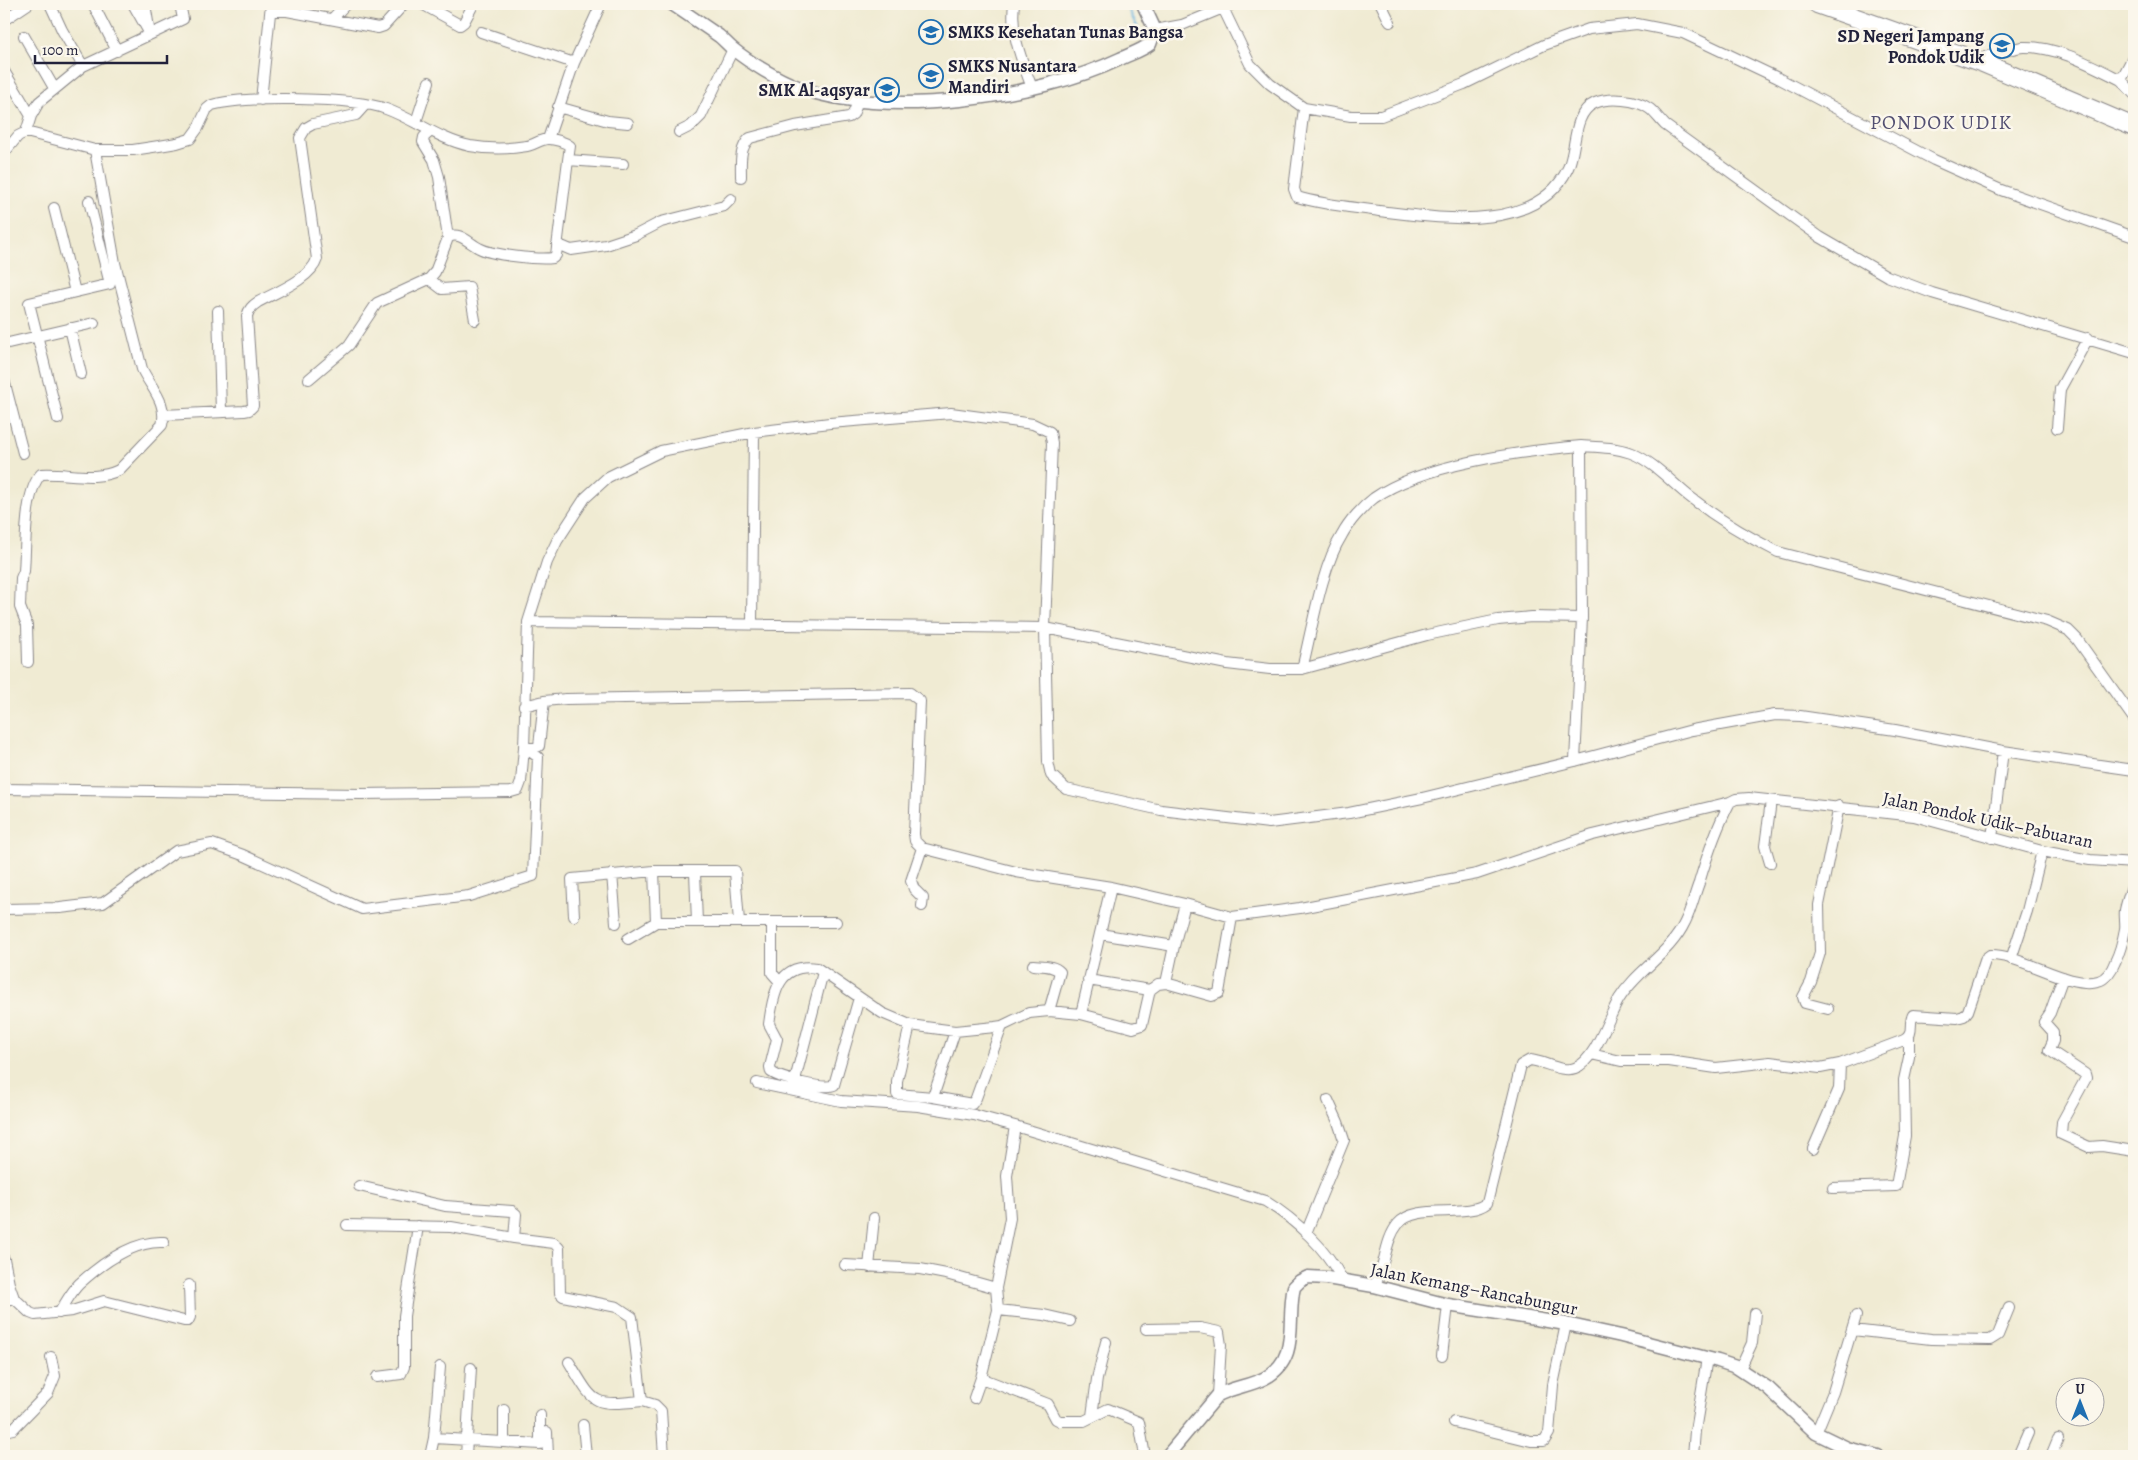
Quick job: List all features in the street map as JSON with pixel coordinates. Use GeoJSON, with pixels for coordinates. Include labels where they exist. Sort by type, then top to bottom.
{"type":"FeatureCollection","features":[{"type":"Feature","properties":{"kind":"highway"},"geometry":{"type":"LineString","coordinates":[[1817,4],[1984,60],[2134,127]]}},
{"type":"Feature","properties":{"kind":"highway"},"geometry":{"type":"LineString","coordinates":[[1838,4],[2134,117]]}},
{"type":"Feature","properties":{"kind":"street"},"geometry":{"type":"LineString","coordinates":[[4,20],[28,4]]}},
{"type":"Feature","properties":{"kind":"street"},"geometry":{"type":"LineString","coordinates":[[50,4],[62,30],[83,66]]}},
{"type":"Feature","properties":{"kind":"street"},"geometry":{"type":"LineString","coordinates":[[93,4],[117,50]]}},
{"type":"Feature","properties":{"kind":"street"},"geometry":{"type":"LineString","coordinates":[[133,4],[150,34]]}},
{"type":"Feature","properties":{"kind":"street"},"geometry":{"type":"LineString","coordinates":[[145,4],[150,34]]}},
{"type":"Feature","properties":{"kind":"street"},"geometry":{"type":"LineString","coordinates":[[26,132],[31,116],[39,102],[54,88],[83,66],[182,18],[180,4]]}},
{"type":"Feature","properties":{"kind":"street"},"geometry":{"type":"LineString","coordinates":[[332,19],[346,4]]}},
{"type":"Feature","properties":{"kind":"street"},"geometry":{"type":"LineString","coordinates":[[261,100],[271,8],[290,7],[332,19],[378,28],[384,26],[404,4]]}},
{"type":"Feature","properties":{"kind":"street"},"geometry":{"type":"LineString","coordinates":[[422,4],[460,25],[464,22],[473,5]]}},
{"type":"Feature","properties":{"kind":"street"},"geometry":{"type":"LineString","coordinates":[[548,139],[574,63],[601,4]]}},
{"type":"Feature","properties":{"kind":"street"},"geometry":{"type":"LineString","coordinates":[[672,4],[721,37],[733,49],[797,87],[825,96],[858,102],[896,104],[971,98],[1032,88],[1102,68],[1145,47],[1152,41],[1155,30],[1144,4]]}},
{"type":"Feature","properties":{"kind":"street"},"geometry":{"type":"LineString","coordinates":[[1014,4],[1013,26],[1016,44],[1032,88]]}},
{"type":"Feature","properties":{"kind":"street"},"geometry":{"type":"LineString","coordinates":[[1381,4],[1390,22]]}},
{"type":"Feature","properties":{"kind":"street"},"geometry":{"type":"LineString","coordinates":[[1155,30],[1182,26],[1228,6],[1250,64],[1270,84],[1304,108],[1351,116],[1381,116],[1464,84],[1544,45],[1589,29],[1637,24],[1682,33],[1778,78],[1934,160],[1984,182],[2134,237]]}},
{"type":"Feature","properties":{"kind":"street"},"geometry":{"type":"LineString","coordinates":[[481,32],[574,63]]}},
{"type":"Feature","properties":{"kind":"street"},"geometry":{"type":"LineString","coordinates":[[24,36],[54,88]]}},
{"type":"Feature","properties":{"kind":"street"},"geometry":{"type":"LineString","coordinates":[[1984,60],[2021,47],[2050,50],[2088,64],[2120,80],[2134,94]]}},
{"type":"Feature","properties":{"kind":"street"},"geometry":{"type":"LineString","coordinates":[[679,132],[691,126],[701,116],[733,49]]}},
{"type":"Feature","properties":{"kind":"street"},"geometry":{"type":"LineString","coordinates":[[2120,80],[2134,55]]}},
{"type":"Feature","properties":{"kind":"street"},"geometry":{"type":"LineString","coordinates":[[4,71],[31,116]]}},
{"type":"Feature","properties":{"kind":"street"},"geometry":{"type":"LineString","coordinates":[[416,122],[429,82]]}},
{"type":"Feature","properties":{"kind":"street"},"geometry":{"type":"LineString","coordinates":[[4,153],[18,136],[26,132],[96,150],[133,150],[177,143],[190,139],[195,134],[207,109],[212,105],[261,100],[315,100],[365,104],[384,108],[431,131],[469,146],[499,148],[524,146],[548,139],[570,146],[556,255],[554,258],[497,253],[481,249],[457,235],[452,235],[448,238]]}},
{"type":"Feature","properties":{"kind":"street"},"geometry":{"type":"LineString","coordinates":[[1304,108],[1294,190],[1297,197],[1316,202],[1416,215],[1479,218],[1502,215],[1526,207],[1539,200],[1557,186],[1569,167],[1582,115],[1594,104],[1606,101],[1631,101],[1649,108],[1665,125],[1696,148],[1820,237],[1870,268],[1932,293],[2134,353]]}},
{"type":"Feature","properties":{"kind":"street"},"geometry":{"type":"LineString","coordinates":[[741,177],[742,153],[745,142],[750,138],[795,126],[849,117],[853,114],[858,102]]}},
{"type":"Feature","properties":{"kind":"street"},"geometry":{"type":"LineString","coordinates":[[164,415],[244,411],[249,410],[253,406],[247,316],[251,306],[306,276],[313,268],[317,259],[300,138],[306,128],[313,124],[356,115],[365,104]]}},
{"type":"Feature","properties":{"kind":"street"},"geometry":{"type":"LineString","coordinates":[[558,107],[608,121],[628,124]]}},
{"type":"Feature","properties":{"kind":"street"},"geometry":{"type":"LineString","coordinates":[[309,379],[349,345],[377,303],[429,279],[435,272],[448,238],[439,177],[434,160],[423,142],[424,137],[431,131]]}},
{"type":"Feature","properties":{"kind":"street"},"geometry":{"type":"LineString","coordinates":[[28,662],[27,625],[20,607],[20,589],[24,571],[29,509],[34,481],[41,474],[56,473],[95,477],[118,470],[162,425],[164,415],[162,403],[142,369],[115,263],[96,150]]}},
{"type":"Feature","properties":{"kind":"street"},"geometry":{"type":"LineString","coordinates":[[568,160],[623,164]]}},
{"type":"Feature","properties":{"kind":"street"},"geometry":{"type":"LineString","coordinates":[[557,244],[571,250],[606,245],[636,235],[661,222],[724,206],[731,199]]}},
{"type":"Feature","properties":{"kind":"street"},"geometry":{"type":"LineString","coordinates":[[58,419],[29,304],[110,284],[89,201]]}},
{"type":"Feature","properties":{"kind":"street"},"geometry":{"type":"LineString","coordinates":[[54,208],[75,292]]}},
{"type":"Feature","properties":{"kind":"street"},"geometry":{"type":"LineString","coordinates":[[429,279],[442,289],[469,287],[475,320]]}},
{"type":"Feature","properties":{"kind":"street"},"geometry":{"type":"LineString","coordinates":[[218,310],[220,412]]}},
{"type":"Feature","properties":{"kind":"street"},"geometry":{"type":"LineString","coordinates":[[4,344],[94,322]]}},
{"type":"Feature","properties":{"kind":"street"},"geometry":{"type":"LineString","coordinates":[[70,328],[81,374]]}},
{"type":"Feature","properties":{"kind":"street"},"geometry":{"type":"LineString","coordinates":[[2057,428],[2060,389],[2088,338]]}},
{"type":"Feature","properties":{"kind":"street"},"geometry":{"type":"LineString","coordinates":[[4,380],[23,453]]}},
{"type":"Feature","properties":{"kind":"street"},"geometry":{"type":"LineString","coordinates":[[4,789],[361,794],[511,792],[518,790],[522,782],[528,622],[547,562],[557,540],[585,498],[608,477],[661,451],[754,432],[878,418],[951,413],[1033,424],[1050,432],[1052,443],[1045,628],[1048,762],[1051,775],[1059,785],[1066,789],[1161,810],[1269,823],[1349,813],[1575,761],[1692,730],[1775,715],[1800,716],[1895,730],[2003,750],[2134,770]]}},
{"type":"Feature","properties":{"kind":"street"},"geometry":{"type":"LineString","coordinates":[[752,624],[754,432]]}},
{"type":"Feature","properties":{"kind":"street"},"geometry":{"type":"LineString","coordinates":[[1302,669],[1330,560],[1342,535],[1373,499],[1395,485],[1430,473],[1510,455],[1581,446],[1610,448],[1632,453],[1650,464],[1688,496],[1740,532],[1778,552],[2047,621],[2068,630],[2077,639],[2134,719]]}},
{"type":"Feature","properties":{"kind":"street"},"geometry":{"type":"LineString","coordinates":[[1575,761],[1582,618],[1581,446]]}},
{"type":"Feature","properties":{"kind":"street"},"geometry":{"type":"LineString","coordinates":[[528,622],[1045,628],[1227,664],[1270,669],[1302,669],[1428,635],[1498,620],[1532,617],[1582,618]]}},
{"type":"Feature","properties":{"kind":"street"},"geometry":{"type":"LineString","coordinates":[[524,706],[544,701],[566,699],[910,693],[920,701],[914,834],[915,841],[922,848],[1016,872],[1110,887],[1185,904],[1232,918],[1219,993],[1212,996],[1166,983],[1158,984],[1150,990],[1142,1026],[1139,1028],[1081,1014],[1049,1011],[1029,1013],[1002,1026],[955,1031],[910,1025],[882,1013],[817,968],[792,970],[780,982],[776,990],[769,1024],[777,1039],[770,1067],[774,1074],[825,1087],[834,1085],[858,998]]}},
{"type":"Feature","properties":{"kind":"street"},"geometry":{"type":"LineString","coordinates":[[524,748],[538,746],[544,701]]}},
{"type":"Feature","properties":{"kind":"street"},"geometry":{"type":"LineString","coordinates":[[4,909],[60,908],[103,902],[176,852],[212,844],[243,855],[362,909],[469,896],[533,876],[538,757],[524,748]]}},
{"type":"Feature","properties":{"kind":"street"},"geometry":{"type":"LineString","coordinates":[[1992,838],[2003,750]]}},
{"type":"Feature","properties":{"kind":"street","name":"Jalan Pondok Udik–Pabuaran"},"geometry":{"type":"LineString","coordinates":[[1232,918],[1300,908],[1477,874],[1593,836],[1736,799],[1839,806],[1914,816],[2042,851],[2090,860],[2134,863]]}},
{"type":"Feature","properties":{"kind":"street"},"geometry":{"type":"LineString","coordinates":[[1770,864],[1765,846],[1771,801]]}},
{"type":"Feature","properties":{"kind":"street"},"geometry":{"type":"LineString","coordinates":[[1374,1286],[1383,1268],[1391,1236],[1398,1224],[1404,1219],[1416,1214],[1474,1208],[1488,1203],[1521,1065],[1530,1060],[1564,1069],[1573,1069],[1583,1064],[1591,1054],[1624,992],[1632,981],[1668,948],[1678,935],[1686,920],[1705,862],[1730,802]]}},
{"type":"Feature","properties":{"kind":"street"},"geometry":{"type":"LineString","coordinates":[[1828,1009],[1805,1003],[1802,997],[1811,982],[1820,953],[1819,904],[1839,806]]}},
{"type":"Feature","properties":{"kind":"street"},"geometry":{"type":"LineString","coordinates":[[922,848],[910,881],[914,889],[923,898],[922,906]]}},
{"type":"Feature","properties":{"kind":"street"},"geometry":{"type":"LineString","coordinates":[[2011,959],[2027,911],[2042,851]]}},
{"type":"Feature","properties":{"kind":"street"},"geometry":{"type":"LineString","coordinates":[[654,871],[656,922]]}},
{"type":"Feature","properties":{"kind":"street"},"geometry":{"type":"LineString","coordinates":[[574,916],[572,879],[654,871],[735,871],[739,922]]}},
{"type":"Feature","properties":{"kind":"street"},"geometry":{"type":"LineString","coordinates":[[695,872],[697,922]]}},
{"type":"Feature","properties":{"kind":"street"},"geometry":{"type":"LineString","coordinates":[[612,874],[616,923]]}},
{"type":"Feature","properties":{"kind":"street"},"geometry":{"type":"LineString","coordinates":[[1833,1188],[1896,1186],[1905,1136],[1904,1080],[1909,1057],[1910,1019],[1913,1015],[1957,1018],[1964,1016],[1968,1011],[1986,958],[1990,955],[1997,955],[2063,977],[2086,982],[2098,981],[2105,977],[2114,965],[2130,928],[2125,911],[2134,880]]}},
{"type":"Feature","properties":{"kind":"street"},"geometry":{"type":"LineString","coordinates":[[1081,1014],[1110,887]]}},
{"type":"Feature","properties":{"kind":"street"},"geometry":{"type":"LineString","coordinates":[[1166,983],[1185,904]]}},
{"type":"Feature","properties":{"kind":"street"},"geometry":{"type":"LineString","coordinates":[[628,939],[656,922],[836,922]]}},
{"type":"Feature","properties":{"kind":"street"},"geometry":{"type":"LineString","coordinates":[[772,922],[772,973],[780,982]]}},
{"type":"Feature","properties":{"kind":"street"},"geometry":{"type":"LineString","coordinates":[[1100,934],[1174,946]]}},
{"type":"Feature","properties":{"kind":"street"},"geometry":{"type":"LineString","coordinates":[[1033,965],[1050,966],[1060,972],[1049,1011]]}},
{"type":"Feature","properties":{"kind":"street"},"geometry":{"type":"LineString","coordinates":[[795,1080],[823,972]]}},
{"type":"Feature","properties":{"kind":"street"},"geometry":{"type":"LineString","coordinates":[[2063,977],[2050,1013],[2044,1022],[2052,1028],[2053,1032],[2053,1041],[2049,1050],[2085,1074],[2086,1078],[2062,1122],[2060,1134],[2090,1147],[2102,1146],[2134,1151]]}},
{"type":"Feature","properties":{"kind":"street"},"geometry":{"type":"LineString","coordinates":[[1088,980],[1150,990]]}},
{"type":"Feature","properties":{"kind":"street"},"geometry":{"type":"LineString","coordinates":[[910,1025],[897,1081],[897,1094],[933,1097],[968,1104],[974,1103],[1002,1026]]}},
{"type":"Feature","properties":{"kind":"street"},"geometry":{"type":"LineString","coordinates":[[933,1097],[955,1031]]}},
{"type":"Feature","properties":{"kind":"street"},"geometry":{"type":"LineString","coordinates":[[1591,1054],[1621,1061],[1662,1063],[1669,1061],[1716,1068],[1770,1062],[1820,1068],[1840,1064],[1909,1038]]}},
{"type":"Feature","properties":{"kind":"street"},"geometry":{"type":"LineString","coordinates":[[1813,1148],[1839,1089],[1840,1064]]}},
{"type":"Feature","properties":{"kind":"street"},"geometry":{"type":"LineString","coordinates":[[758,1082],[841,1101],[918,1106],[974,1114],[1265,1201],[1278,1209],[1306,1233],[1324,1252],[1343,1281]]}},
{"type":"Feature","properties":{"kind":"street"},"geometry":{"type":"LineString","coordinates":[[1306,1233],[1344,1140],[1328,1100]]}},
{"type":"Feature","properties":{"kind":"street"},"geometry":{"type":"LineString","coordinates":[[974,1398],[998,1310],[996,1288],[1010,1218],[1007,1176],[1015,1126]]}},
{"type":"Feature","properties":{"kind":"street"},"geometry":{"type":"LineString","coordinates":[[359,1186],[445,1206],[512,1211],[516,1214],[514,1238]]}},
{"type":"Feature","properties":{"kind":"street"},"geometry":{"type":"LineString","coordinates":[[869,1266],[874,1218]]}},
{"type":"Feature","properties":{"kind":"street"},"geometry":{"type":"LineString","coordinates":[[348,1225],[383,1224],[460,1228],[554,1243],[559,1248],[560,1293],[563,1296],[617,1307],[632,1317],[642,1401]]}},
{"type":"Feature","properties":{"kind":"street"},"geometry":{"type":"LineString","coordinates":[[377,1377],[401,1374],[404,1367],[404,1316],[418,1226]]}},
{"type":"Feature","properties":{"kind":"street"},"geometry":{"type":"LineString","coordinates":[[59,1313],[78,1285],[102,1266],[142,1243],[164,1242]]}},
{"type":"Feature","properties":{"kind":"street"},"geometry":{"type":"LineString","coordinates":[[4,1259],[14,1298],[30,1313],[35,1315],[80,1309],[104,1301],[188,1321],[190,1317],[188,1285]]}},
{"type":"Feature","properties":{"kind":"street"},"geometry":{"type":"LineString","coordinates":[[846,1265],[920,1269],[996,1288]]}},
{"type":"Feature","properties":{"kind":"street","name":"Jalan Kemang–Rancabungur"},"geometry":{"type":"LineString","coordinates":[[1167,1456],[1218,1395],[1229,1389],[1256,1382],[1280,1366],[1288,1350],[1294,1287],[1308,1277],[1374,1286],[1448,1305],[1566,1324],[1707,1358],[1740,1369],[1768,1388],[1816,1433],[1847,1448],[1878,1456]]}},
{"type":"Feature","properties":{"kind":"street"},"geometry":{"type":"LineString","coordinates":[[4,1301],[14,1298]]}},
{"type":"Feature","properties":{"kind":"street"},"geometry":{"type":"LineString","coordinates":[[1442,1356],[1448,1305]]}},
{"type":"Feature","properties":{"kind":"street"},"geometry":{"type":"LineString","coordinates":[[1853,1330],[1930,1339],[1990,1340],[1998,1335],[2009,1308]]}},
{"type":"Feature","properties":{"kind":"street"},"geometry":{"type":"LineString","coordinates":[[998,1310],[1044,1315],[1070,1321]]}},
{"type":"Feature","properties":{"kind":"street"},"geometry":{"type":"LineString","coordinates":[[1740,1369],[1752,1343],[1755,1313]]}},
{"type":"Feature","properties":{"kind":"street"},"geometry":{"type":"LineString","coordinates":[[1816,1433],[1833,1392],[1856,1316]]}},
{"type":"Feature","properties":{"kind":"street"},"geometry":{"type":"LineString","coordinates":[[1454,1422],[1531,1441],[1544,1441],[1549,1433],[1553,1385],[1566,1324]]}},
{"type":"Feature","properties":{"kind":"street"},"geometry":{"type":"LineString","coordinates":[[1146,1329],[1200,1328],[1219,1332],[1221,1345],[1218,1395]]}},
{"type":"Feature","properties":{"kind":"street"},"geometry":{"type":"LineString","coordinates":[[1092,1416],[1097,1380],[1106,1342]]}},
{"type":"Feature","properties":{"kind":"street"},"geometry":{"type":"LineString","coordinates":[[4,1430],[13,1429],[48,1393],[54,1376],[51,1357]]}},
{"type":"Feature","properties":{"kind":"street"},"geometry":{"type":"LineString","coordinates":[[1693,1456],[1695,1431],[1707,1358]]}},
{"type":"Feature","properties":{"kind":"street"},"geometry":{"type":"LineString","coordinates":[[570,1362],[587,1393],[601,1403],[642,1401],[655,1404],[661,1411],[664,1456]]}},
{"type":"Feature","properties":{"kind":"street"},"geometry":{"type":"LineString","coordinates":[[430,1456],[434,1438],[440,1367]]}},
{"type":"Feature","properties":{"kind":"street"},"geometry":{"type":"LineString","coordinates":[[466,1456],[471,1368]]}},
{"type":"Feature","properties":{"kind":"street"},"geometry":{"type":"LineString","coordinates":[[981,1378],[1048,1404],[1056,1419],[1060,1421],[1084,1421],[1108,1408],[1137,1419],[1141,1425],[1145,1456]]}},
{"type":"Feature","properties":{"kind":"street"},"geometry":{"type":"LineString","coordinates":[[504,1410],[504,1441]]}},
{"type":"Feature","properties":{"kind":"street"},"geometry":{"type":"LineString","coordinates":[[540,1415],[544,1444],[548,1456]]}},
{"type":"Feature","properties":{"kind":"street"},"geometry":{"type":"LineString","coordinates":[[583,1425],[586,1456]]}},
{"type":"Feature","properties":{"kind":"street"},"geometry":{"type":"LineString","coordinates":[[544,1444],[547,1432]]}},
{"type":"Feature","properties":{"kind":"street"},"geometry":{"type":"LineString","coordinates":[[2018,1456],[2028,1433]]}},
{"type":"Feature","properties":{"kind":"street"},"geometry":{"type":"LineString","coordinates":[[434,1438],[544,1444]]}},
{"type":"Feature","properties":{"kind":"street"},"geometry":{"type":"LineString","coordinates":[[2051,1456],[2058,1440]]}},
{"type":"Feature","properties":{"kind":"waterway"},"geometry":{"type":"LineString","coordinates":[[1126,4],[1143,39]]}},
{"type":"Feature","properties":{"kind":"place","name":"SMKS Kesehatan Tunas Bangsa"},"geometry":{"type":"Point","coordinates":[931,32]}},
{"type":"Feature","properties":{"kind":"place","name":"SD Negeri Jampang Pondok Udik"},"geometry":{"type":"Point","coordinates":[2002,46]}},
{"type":"Feature","properties":{"kind":"place","name":"SMKS Nusantara Mandiri"},"geometry":{"type":"Point","coordinates":[931,76]}},
{"type":"Feature","properties":{"kind":"place","name":"SMK Al-aqsyar"},"geometry":{"type":"Point","coordinates":[887,90]}},
{"type":"Feature","properties":{"kind":"district","name":"PONDOK UDIK"},"geometry":{"type":"Point","coordinates":[1941,122]}}]}
